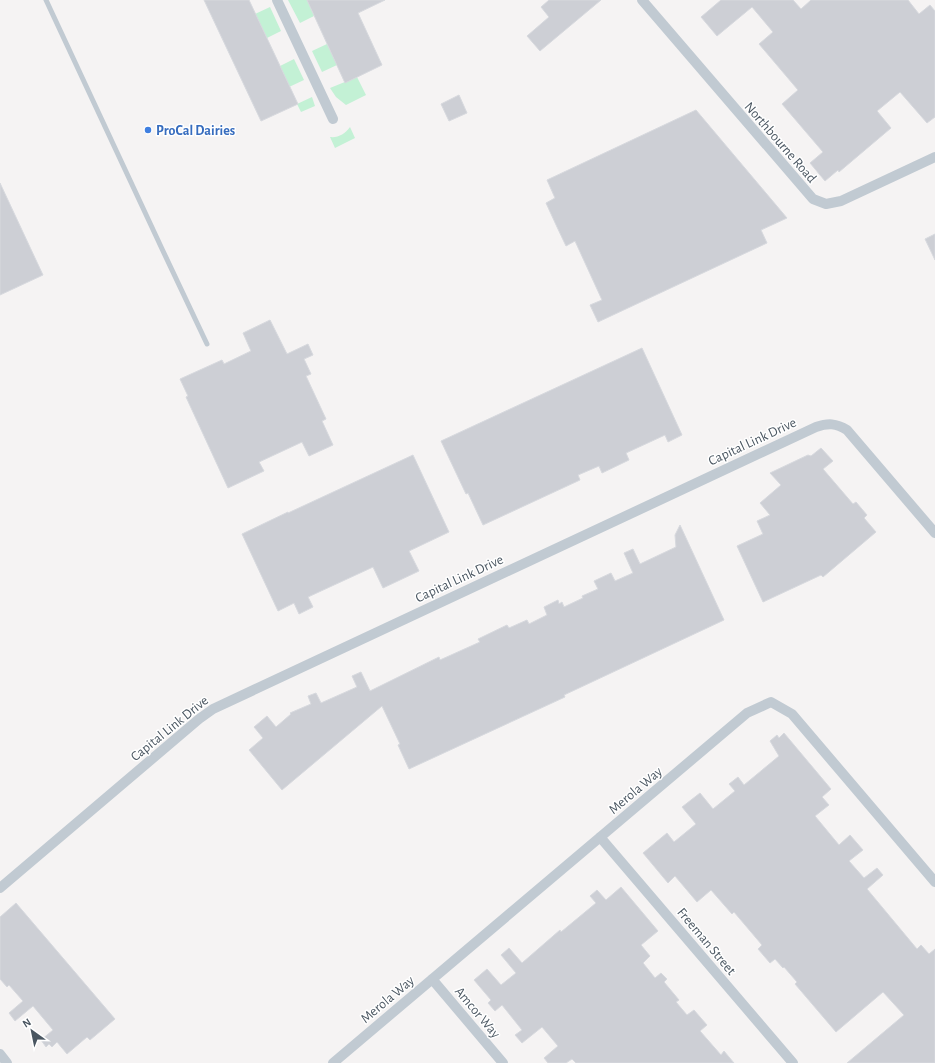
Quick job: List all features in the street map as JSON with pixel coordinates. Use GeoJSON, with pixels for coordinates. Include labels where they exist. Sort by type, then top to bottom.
{"type":"FeatureCollection","features":[{"type":"Feature","properties":{"kind":"street"},"geometry":{"type":"LineString","coordinates":[[277,0],[334,120]]}},
{"type":"Feature","properties":{"kind":"street","name":"Northbourne Road"},"geometry":{"type":"LineString","coordinates":[[642,0],[813,199],[826,204],[841,201],[935,157]]}},
{"type":"Feature","properties":{"kind":"street","name":"Capital Link Drive"},"geometry":{"type":"LineString","coordinates":[[0,888],[193,724],[213,709],[816,427],[833,424],[841,426],[847,430],[935,533]]}},
{"type":"Feature","properties":{"kind":"street","name":"Merola Way"},"geometry":{"type":"LineString","coordinates":[[333,1063],[747,713],[771,702],[792,714],[935,882]]}},
{"type":"Feature","properties":{"kind":"street","name":"Freeman Street"},"geometry":{"type":"LineString","coordinates":[[600,837],[793,1063]]}},
{"type":"Feature","properties":{"kind":"street","name":"Amcor Way"},"geometry":{"type":"LineString","coordinates":[[432,979],[503,1063]]}},
{"type":"Feature","properties":{"kind":"street"},"geometry":{"type":"LineString","coordinates":[[0,1054],[7,1063]]}},
{"type":"Feature","properties":{"kind":"lane"},"geometry":{"type":"LineString","coordinates":[[46,0],[207,344]]}},
{"type":"Feature","properties":{"kind":"green space"},"geometry":{"type":"Polygon","coordinates":[[[288,0],[307,0],[314,16],[300,23],[288,0]]]}},
{"type":"Feature","properties":{"kind":"green space"},"geometry":{"type":"Polygon","coordinates":[[[270,7],[281,31],[267,38],[255,14],[270,7]]]}},
{"type":"Feature","properties":{"kind":"green space"},"geometry":{"type":"Polygon","coordinates":[[[327,44],[337,65],[322,72],[312,51],[327,44]]]}},
{"type":"Feature","properties":{"kind":"green space"},"geometry":{"type":"Polygon","coordinates":[[[294,59],[304,80],[289,87],[280,66],[294,59]]]}},
{"type":"Feature","properties":{"kind":"green space"},"geometry":{"type":"Polygon","coordinates":[[[357,77],[366,95],[346,105],[336,97],[330,88],[357,77]]]}},
{"type":"Feature","properties":{"kind":"green space"},"geometry":{"type":"Polygon","coordinates":[[[312,97],[315,106],[301,112],[297,104],[312,97]]]}},
{"type":"Feature","properties":{"kind":"green space"},"geometry":{"type":"Polygon","coordinates":[[[350,127],[355,138],[335,148],[330,137],[341,135],[350,127]]]}},
{"type":"Feature","properties":{"kind":"building"},"geometry":{"type":"Polygon","coordinates":[[[204,0],[249,0],[298,104],[261,121],[204,0]]]}},
{"type":"Feature","properties":{"kind":"building"},"geometry":{"type":"Polygon","coordinates":[[[307,0],[385,0],[358,13],[382,65],[345,83],[307,0]]]}},
{"type":"Feature","properties":{"kind":"building"},"geometry":{"type":"Polygon","coordinates":[[[549,0],[601,0],[540,51],[527,36],[549,17],[541,7],[549,0]]]}},
{"type":"Feature","properties":{"kind":"building"},"geometry":{"type":"Polygon","coordinates":[[[721,0],[793,0],[801,9],[811,0],[908,0],[919,14],[930,5],[935,11],[935,117],[927,123],[900,92],[877,111],[891,128],[839,172],[838,170],[825,181],[810,163],[823,152],[782,104],[798,90],[759,44],[773,32],[752,7],[717,36],[701,17],[721,0]]]}},
{"type":"Feature","properties":{"kind":"building"},"geometry":{"type":"Polygon","coordinates":[[[459,95],[467,113],[449,121],[441,104],[459,95]]]}},
{"type":"Feature","properties":{"kind":"building"},"geometry":{"type":"Polygon","coordinates":[[[696,110],[787,218],[761,230],[767,243],[598,322],[590,305],[602,300],[575,241],[566,246],[546,203],[555,198],[547,180],[696,110]]]}},
{"type":"Feature","properties":{"kind":"building"},"geometry":{"type":"Polygon","coordinates":[[[0,183],[43,275],[0,295],[0,183]]]}},
{"type":"Feature","properties":{"kind":"building"},"geometry":{"type":"Polygon","coordinates":[[[935,234],[935,260],[925,239],[935,234]]]}},
{"type":"Feature","properties":{"kind":"building"},"geometry":{"type":"Polygon","coordinates":[[[270,320],[287,354],[308,344],[313,355],[304,359],[311,374],[306,376],[326,419],[322,421],[333,445],[309,456],[302,442],[259,462],[264,471],[228,488],[186,397],[188,396],[180,379],[222,360],[224,364],[251,351],[243,333],[270,320]]]}},
{"type":"Feature","properties":{"kind":"building"},"geometry":{"type":"Polygon","coordinates":[[[642,348],[682,435],[668,442],[665,435],[626,453],[629,460],[602,473],[599,466],[578,475],[580,480],[483,525],[468,493],[466,494],[441,441],[642,348]]]}},
{"type":"Feature","properties":{"kind":"building"},"geometry":{"type":"Polygon","coordinates":[[[821,448],[833,461],[823,469],[853,504],[856,502],[867,515],[864,518],[876,532],[823,577],[821,575],[763,602],[737,546],[763,534],[757,521],[770,515],[760,503],[781,485],[770,473],[808,455],[811,456],[821,448]]]}},
{"type":"Feature","properties":{"kind":"building"},"geometry":{"type":"Polygon","coordinates":[[[413,455],[449,532],[409,551],[419,571],[383,588],[373,567],[308,597],[313,607],[299,614],[294,603],[278,611],[242,534],[413,455]]]}},
{"type":"Feature","properties":{"kind":"building"},"geometry":{"type":"Polygon","coordinates":[[[680,525],[724,620],[564,695],[565,697],[409,769],[398,745],[400,744],[382,706],[282,790],[249,750],[263,738],[254,727],[267,716],[276,727],[291,714],[290,713],[311,704],[308,696],[316,693],[321,703],[357,687],[352,676],[361,672],[370,691],[439,657],[440,660],[480,642],[478,639],[507,625],[509,628],[527,620],[529,624],[547,615],[544,607],[558,600],[559,604],[562,602],[564,607],[583,598],[582,596],[598,589],[594,581],[611,573],[615,581],[633,573],[624,553],[633,549],[640,564],[676,547],[675,535],[680,525]]]}},
{"type":"Feature","properties":{"kind":"building"},"geometry":{"type":"Polygon","coordinates":[[[784,733],[831,789],[822,797],[829,805],[815,816],[839,845],[850,835],[863,850],[849,861],[864,878],[877,868],[883,875],[867,889],[917,949],[921,945],[929,954],[935,949],[935,1063],[847,1063],[904,1015],[883,992],[836,1032],[795,984],[797,982],[784,967],[783,968],[775,959],[770,963],[758,949],[762,945],[734,912],[732,914],[711,890],[697,902],[675,876],[668,883],[643,853],[667,833],[674,842],[696,824],[682,807],[700,793],[713,809],[735,791],[729,784],[738,777],[744,785],[779,756],[770,741],[777,735],[779,738],[784,733]]]}},
{"type":"Feature","properties":{"kind":"building"},"geometry":{"type":"Polygon","coordinates":[[[621,887],[658,931],[641,945],[650,956],[643,963],[655,978],[661,973],[667,979],[664,982],[679,1000],[676,1002],[687,1015],[694,1010],[707,1025],[700,1031],[721,1055],[724,1051],[734,1063],[576,1063],[572,1059],[566,1063],[548,1063],[544,1058],[558,1046],[542,1027],[522,1043],[515,1035],[522,1030],[502,1005],[495,1011],[488,1003],[491,1000],[474,980],[487,969],[501,985],[516,973],[501,955],[509,948],[522,963],[560,930],[561,932],[596,903],[590,896],[597,890],[606,900],[621,887]]]}},
{"type":"Feature","properties":{"kind":"building"},"geometry":{"type":"Polygon","coordinates":[[[16,903],[115,1019],[90,1040],[87,1037],[67,1054],[57,1042],[52,1047],[49,1044],[46,1047],[41,1040],[53,1030],[33,1006],[15,1021],[9,1013],[23,1001],[9,985],[7,987],[0,979],[0,917],[16,903]]]}},
{"type":"Feature","properties":{"kind":"place","name":"ProCal Dairies"},"geometry":{"type":"Point","coordinates":[148,130]}}]}
